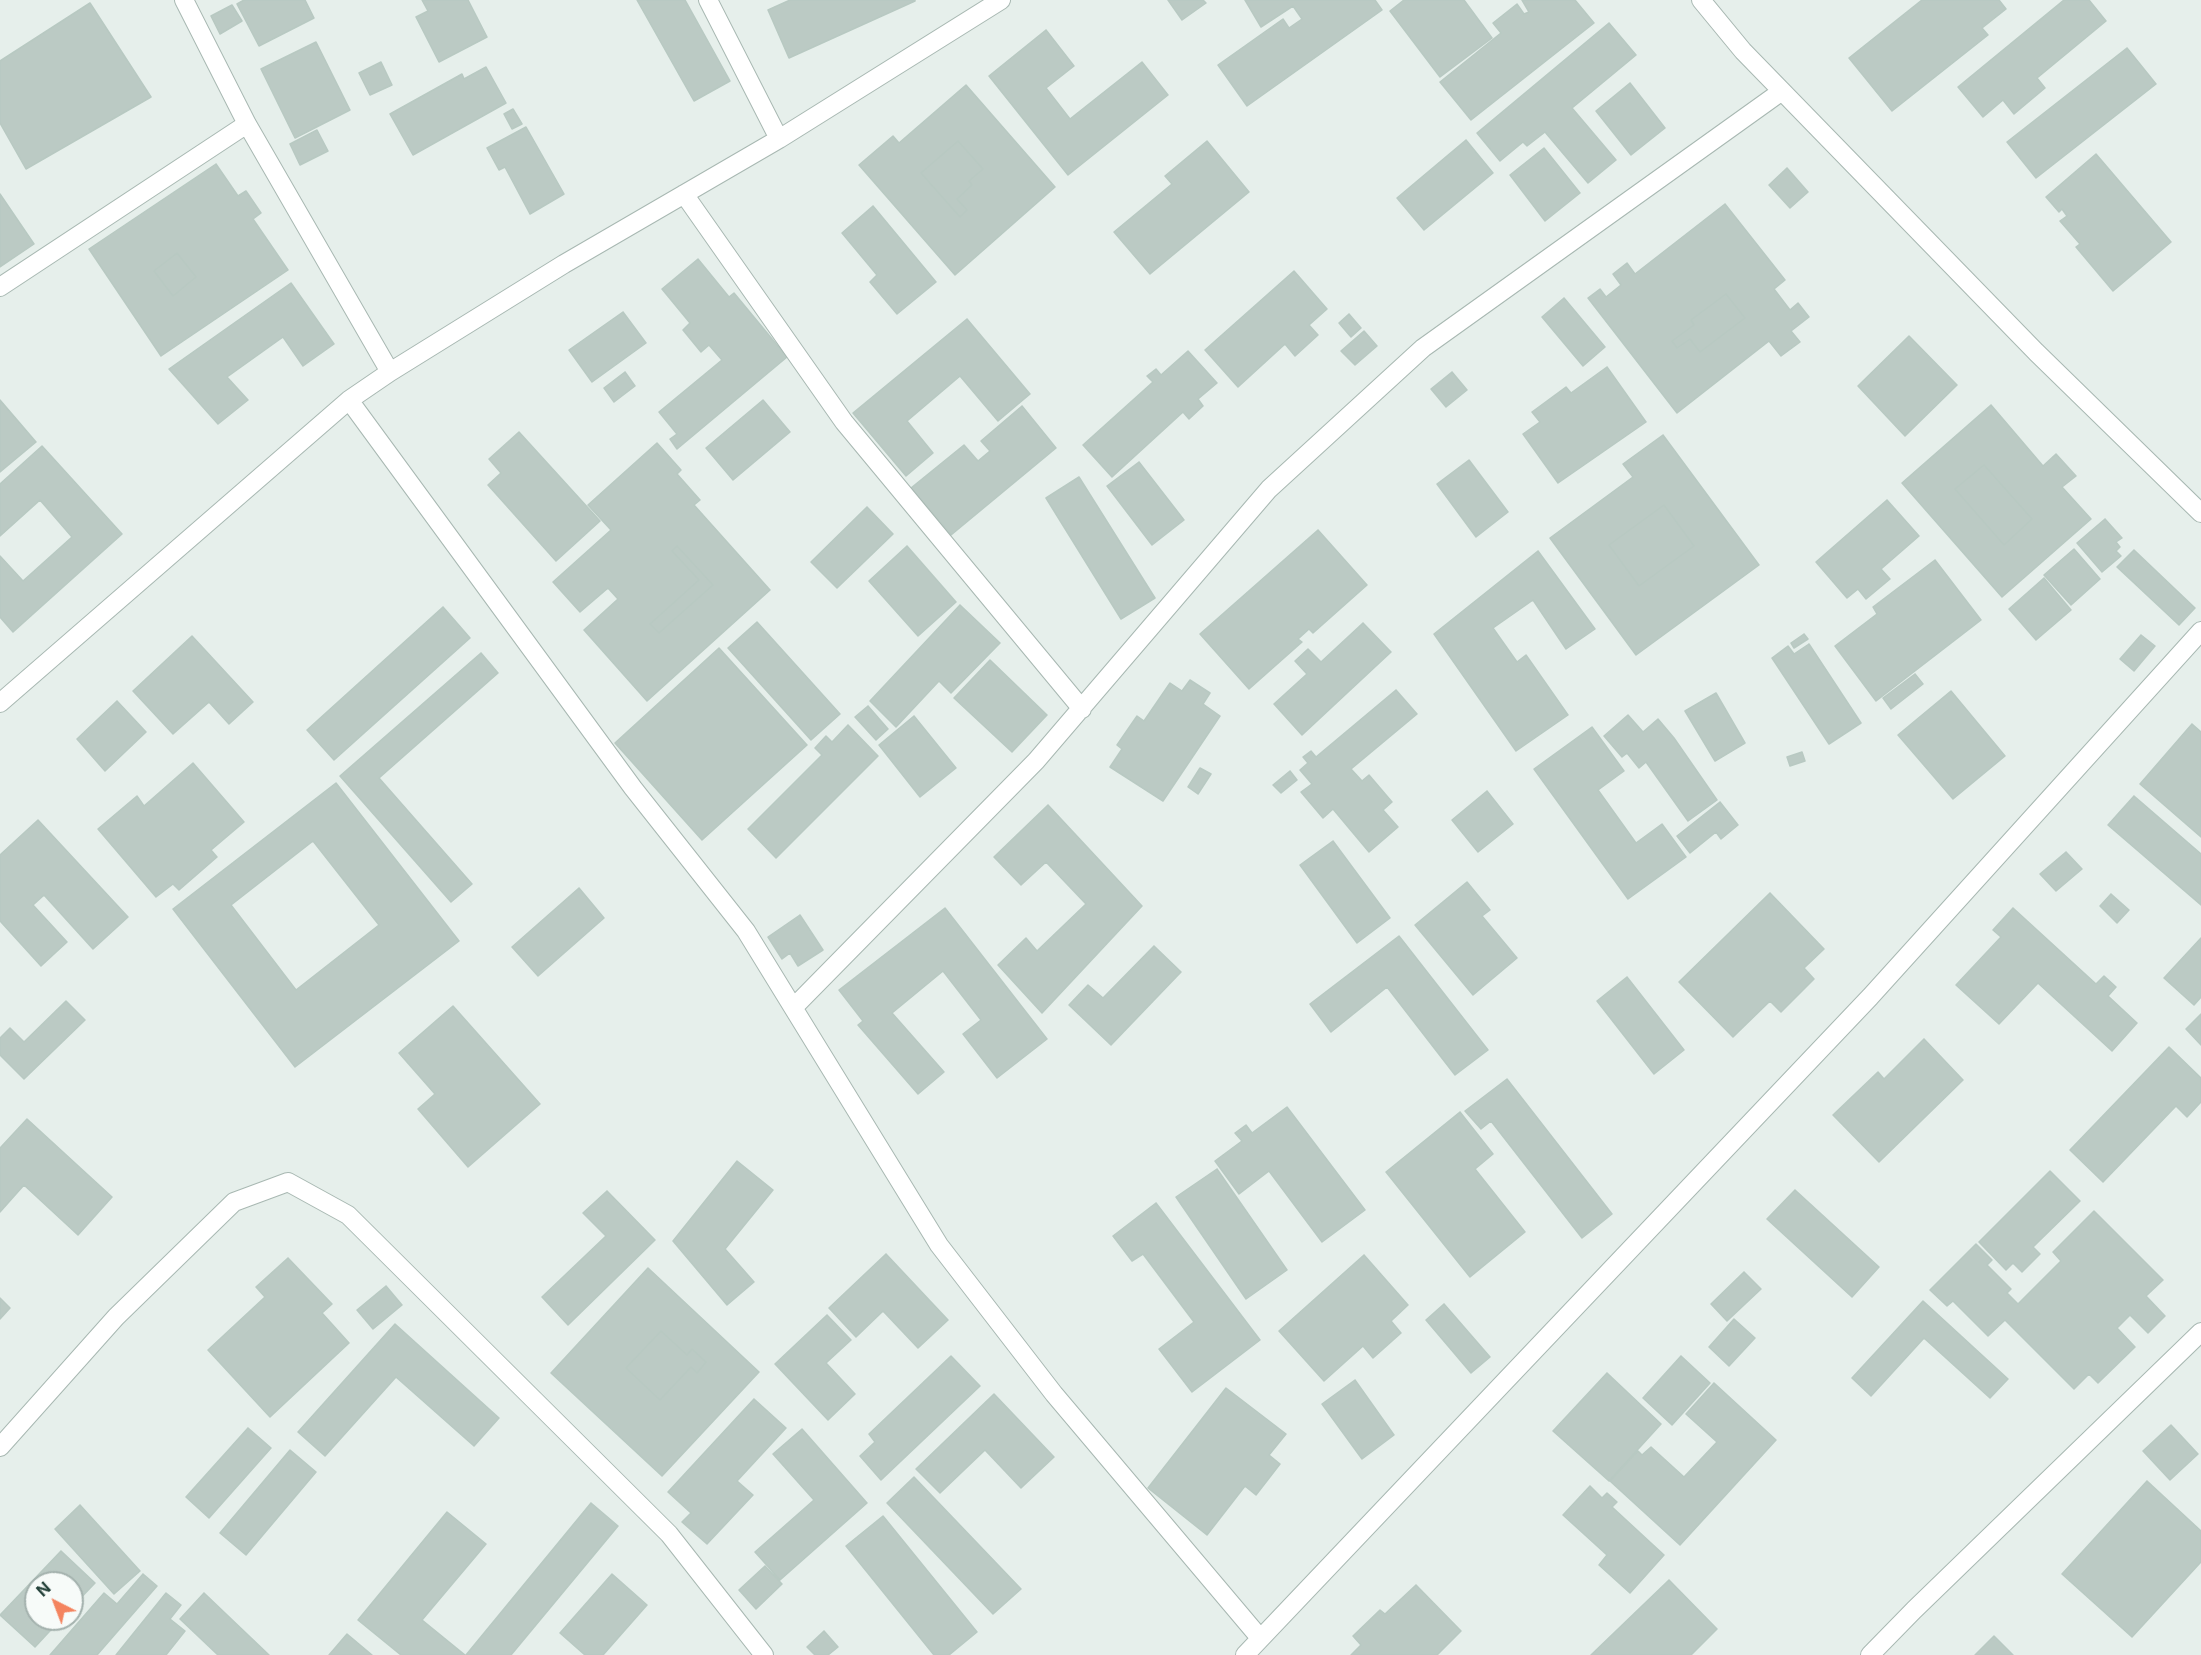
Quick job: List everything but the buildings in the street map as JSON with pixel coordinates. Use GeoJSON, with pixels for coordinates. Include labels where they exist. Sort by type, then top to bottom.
{"type":"FeatureCollection","features":[{"type":"Feature","properties":{"kind":"street"},"geometry":{"type":"LineString","coordinates":[[184,0],[247,124],[390,372]]}},
{"type":"Feature","properties":{"kind":"street"},"geometry":{"type":"LineString","coordinates":[[708,0],[779,139]]}},
{"type":"Feature","properties":{"kind":"street"},"geometry":{"type":"LineString","coordinates":[[0,702],[349,400],[564,264],[779,139],[1000,0]]}},
{"type":"Feature","properties":{"kind":"street"},"geometry":{"type":"LineString","coordinates":[[1701,0],[1743,51],[2036,352],[2201,513]]}},
{"type":"Feature","properties":{"kind":"street"},"geometry":{"type":"LineString","coordinates":[[794,1007],[1036,761],[1269,489],[1423,348],[1782,91]]}},
{"type":"Feature","properties":{"kind":"street"},"geometry":{"type":"LineString","coordinates":[[0,287],[247,124]]}},
{"type":"Feature","properties":{"kind":"street"},"geometry":{"type":"LineString","coordinates":[[684,194],[844,422],[1082,709]]}},
{"type":"Feature","properties":{"kind":"street"},"geometry":{"type":"LineString","coordinates":[[349,400],[633,788],[746,931],[939,1245],[1054,1394],[1260,1638]]}},
{"type":"Feature","properties":{"kind":"street"},"geometry":{"type":"LineString","coordinates":[[1245,1655],[1870,996],[2201,631]]}},
{"type":"Feature","properties":{"kind":"street"},"geometry":{"type":"LineString","coordinates":[[0,1448],[116,1317],[234,1202],[288,1182],[348,1215],[652,1517],[669,1534],[764,1655]]}},
{"type":"Feature","properties":{"kind":"street"},"geometry":{"type":"LineString","coordinates":[[1870,1655],[2201,1332]]}}]}
